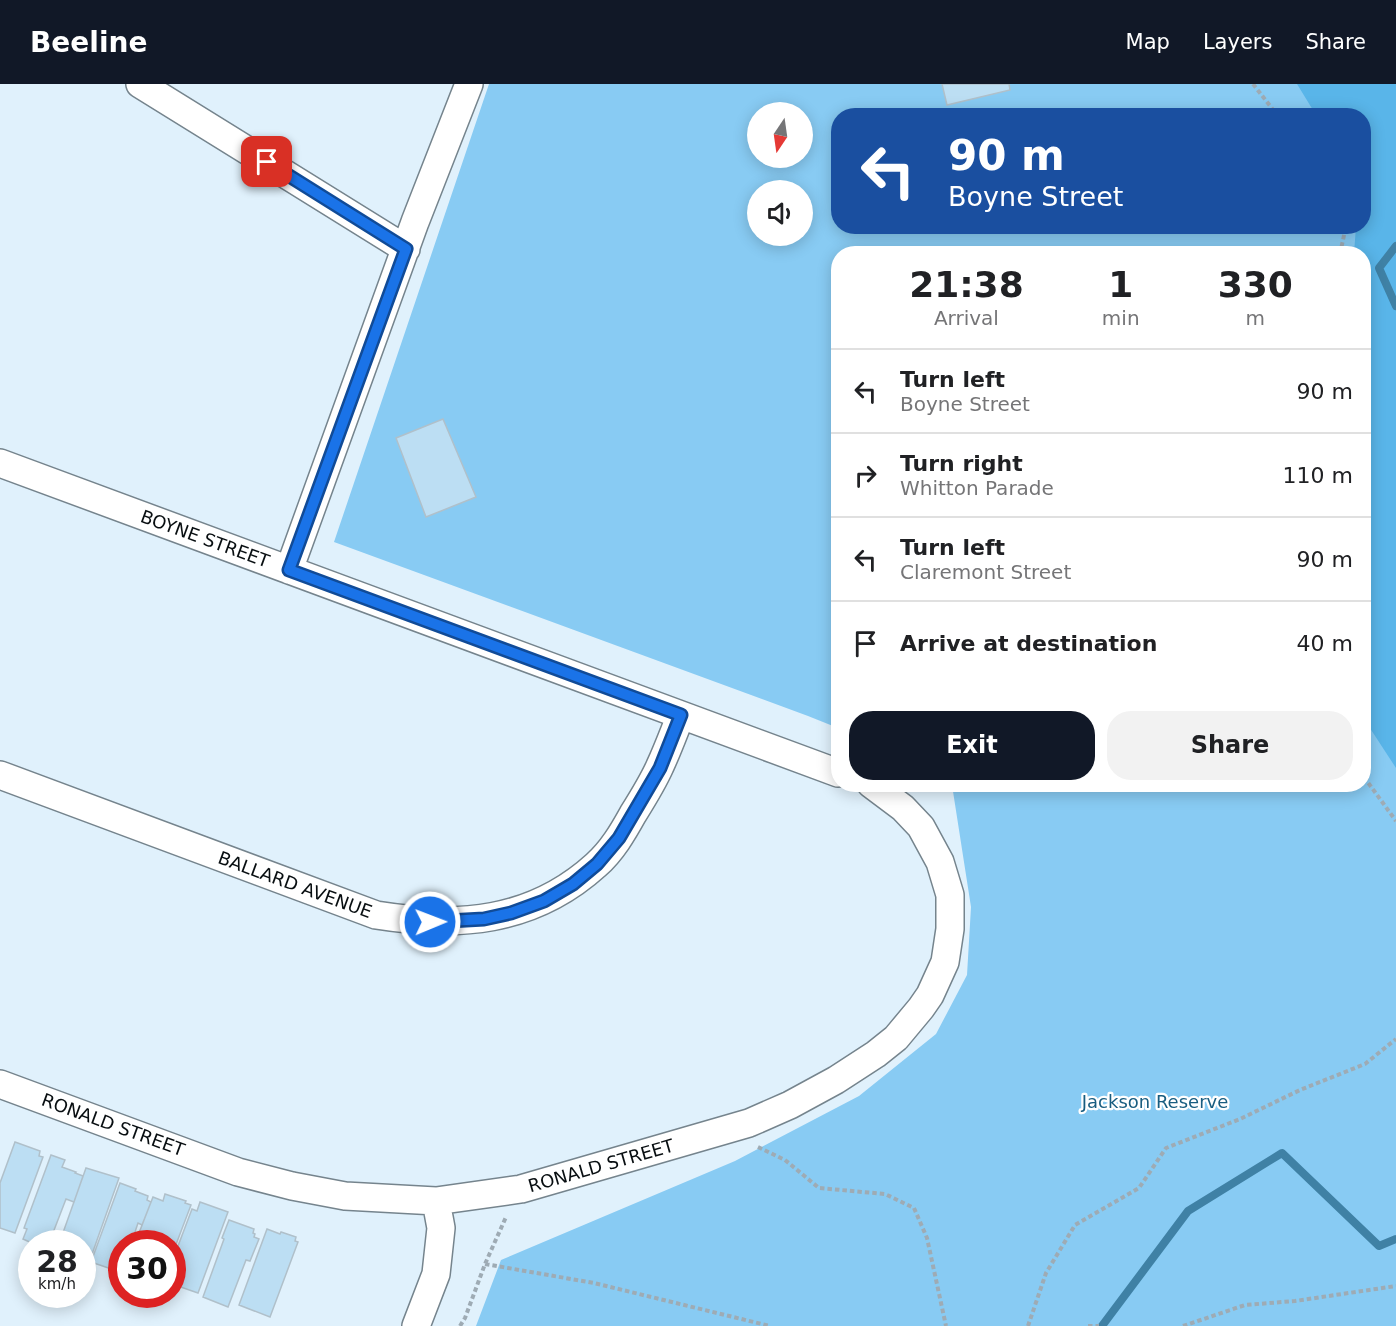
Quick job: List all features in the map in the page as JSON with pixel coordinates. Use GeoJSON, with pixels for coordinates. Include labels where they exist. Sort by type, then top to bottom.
{"type":"FeatureCollection","features":[{"type":"Feature","properties":{"kind":"street"},"geometry":{"type":"LineString","coordinates":[[289,570],[469,84]]}},
{"type":"Feature","properties":{"kind":"street"},"geometry":{"type":"LineString","coordinates":[[151,87],[406,249]]}},
{"type":"Feature","properties":{"kind":"street","name":"BOYNE STREET"},"geometry":{"type":"LineString","coordinates":[[0,463],[681,715]]}},
{"type":"Feature","properties":{"kind":"street"},"geometry":{"type":"LineString","coordinates":[[681,715],[831,770]]}},
{"type":"Feature","properties":{"kind":"street","name":"BALLARD AVENUE"},"geometry":{"type":"LineString","coordinates":[[0,776],[376,915],[430,922],[484,919],[511,913],[544,901],[573,884],[597,864],[619,838],[660,768],[681,715]]}},
{"type":"Feature","properties":{"kind":"street","name":"RONALD STREET"},"geometry":{"type":"LineString","coordinates":[[0,1084],[238,1172],[292,1186],[345,1196],[436,1201],[521,1190],[749,1123],[790,1105],[836,1080],[896,1038],[930,995],[945,962],[950,929],[950,894],[940,862],[921,826],[903,808],[882,792]]}},
{"type":"Feature","properties":{"kind":"street"},"geometry":{"type":"LineString","coordinates":[[416,1326],[436,1274],[441,1228],[436,1201]]}},
{"type":"Feature","properties":{"kind":"path"},"geometry":{"type":"LineString","coordinates":[[1253,84],[1272,108]]}},
{"type":"Feature","properties":{"kind":"path"},"geometry":{"type":"LineString","coordinates":[[1371,787],[1396,821]]}},
{"type":"Feature","properties":{"kind":"path"},"geometry":{"type":"LineString","coordinates":[[1028,1326],[1046,1273],[1075,1225],[1139,1188],[1166,1148],[1240,1119],[1300,1090],[1365,1064],[1396,1039]]}},
{"type":"Feature","properties":{"kind":"path"},"geometry":{"type":"LineString","coordinates":[[756,1146],[785,1160],[819,1188],[885,1194],[914,1208],[927,1238],[946,1326]]}},
{"type":"Feature","properties":{"kind":"path"},"geometry":{"type":"LineString","coordinates":[[460,1326],[506,1217]]}},
{"type":"Feature","properties":{"kind":"path"},"geometry":{"type":"LineString","coordinates":[[485,1264],[594,1283],[770,1326]]}},
{"type":"Feature","properties":{"kind":"path"},"geometry":{"type":"LineString","coordinates":[[1183,1326],[1245,1305],[1295,1301],[1396,1286]]}},
{"type":"Feature","properties":{"kind":"path"},"geometry":{"type":"LineString","coordinates":[[1088,1326],[1099,1326]]}},
{"type":"Feature","properties":{"kind":"green space","name":"Jackson Reserve"},"geometry":{"type":"Polygon","coordinates":[[[489,84],[1396,84],[1396,1326],[476,1326],[501,1260],[735,1161],[859,1096],[936,1034],[967,975],[971,907],[953,792],[1371,792],[1371,246],[831,246],[831,725],[334,542],[489,84]]]}},
{"type":"Feature","properties":{"kind":"shaded area"},"geometry":{"type":"Polygon","coordinates":[[[1297,84],[1396,84],[1396,768],[1371,730],[1371,246],[1355,246],[1355,234],[1371,234],[1371,108],[1312,108],[1297,84]]]}},
{"type":"Feature","properties":{"kind":"building"},"geometry":{"type":"Polygon","coordinates":[[[942,84],[1009,84],[1010,90],[947,105],[942,84]]]}},
{"type":"Feature","properties":{"kind":"building"},"geometry":{"type":"Polygon","coordinates":[[[443,419],[476,497],[426,517],[396,438],[443,419]]]}},
{"type":"Feature","properties":{"kind":"building"},"geometry":{"type":"Polygon","coordinates":[[[15,1142],[40,1151],[39,1156],[43,1157],[15,1233],[0,1228],[0,1183],[15,1142]]]}},
{"type":"Feature","properties":{"kind":"building"},"geometry":{"type":"Polygon","coordinates":[[[51,1155],[65,1160],[62,1167],[83,1176],[74,1202],[66,1199],[54,1230],[27,1230],[24,1228],[51,1155]]]}},
{"type":"Feature","properties":{"kind":"building"},"geometry":{"type":"Polygon","coordinates":[[[86,1168],[119,1178],[96,1243],[96,1230],[64,1230],[86,1168]]]}},
{"type":"Feature","properties":{"kind":"building"},"geometry":{"type":"Polygon","coordinates":[[[120,1183],[148,1196],[147,1200],[151,1202],[142,1225],[138,1223],[136,1230],[108,1230],[108,1268],[96,1264],[96,1248],[120,1183]]]}},
{"type":"Feature","properties":{"kind":"building"},"geometry":{"type":"Polygon","coordinates":[[[165,1194],[191,1205],[182,1230],[140,1230],[153,1197],[163,1201],[165,1194]]]}},
{"type":"Feature","properties":{"kind":"building"},"geometry":{"type":"Polygon","coordinates":[[[200,1202],[228,1212],[198,1293],[186,1289],[186,1230],[184,1230],[192,1209],[197,1211],[200,1202]]]}},
{"type":"Feature","properties":{"kind":"building"},"geometry":{"type":"Polygon","coordinates":[[[229,1220],[254,1229],[254,1237],[259,1239],[250,1261],[246,1260],[228,1307],[203,1297],[229,1220]]]}},
{"type":"Feature","properties":{"kind":"building"},"geometry":{"type":"Polygon","coordinates":[[[267,1229],[296,1237],[295,1241],[298,1242],[270,1317],[239,1305],[267,1229]]]}},
{"type":"Feature","properties":{"kind":"waterway"},"geometry":{"type":"LineString","coordinates":[[1396,246],[1379,268],[1396,306]]}},
{"type":"Feature","properties":{"kind":"waterway"},"geometry":{"type":"LineString","coordinates":[[1102,1326],[1188,1211],[1282,1153],[1379,1246],[1396,1239]]}},
{"type":"Feature","properties":{"kind":"route"},"geometry":{"type":"LineString","coordinates":[[267,162],[406,249],[289,570],[681,715],[660,768],[619,838],[597,864],[573,884],[544,901],[511,913],[484,919],[430,922]]}}]}
